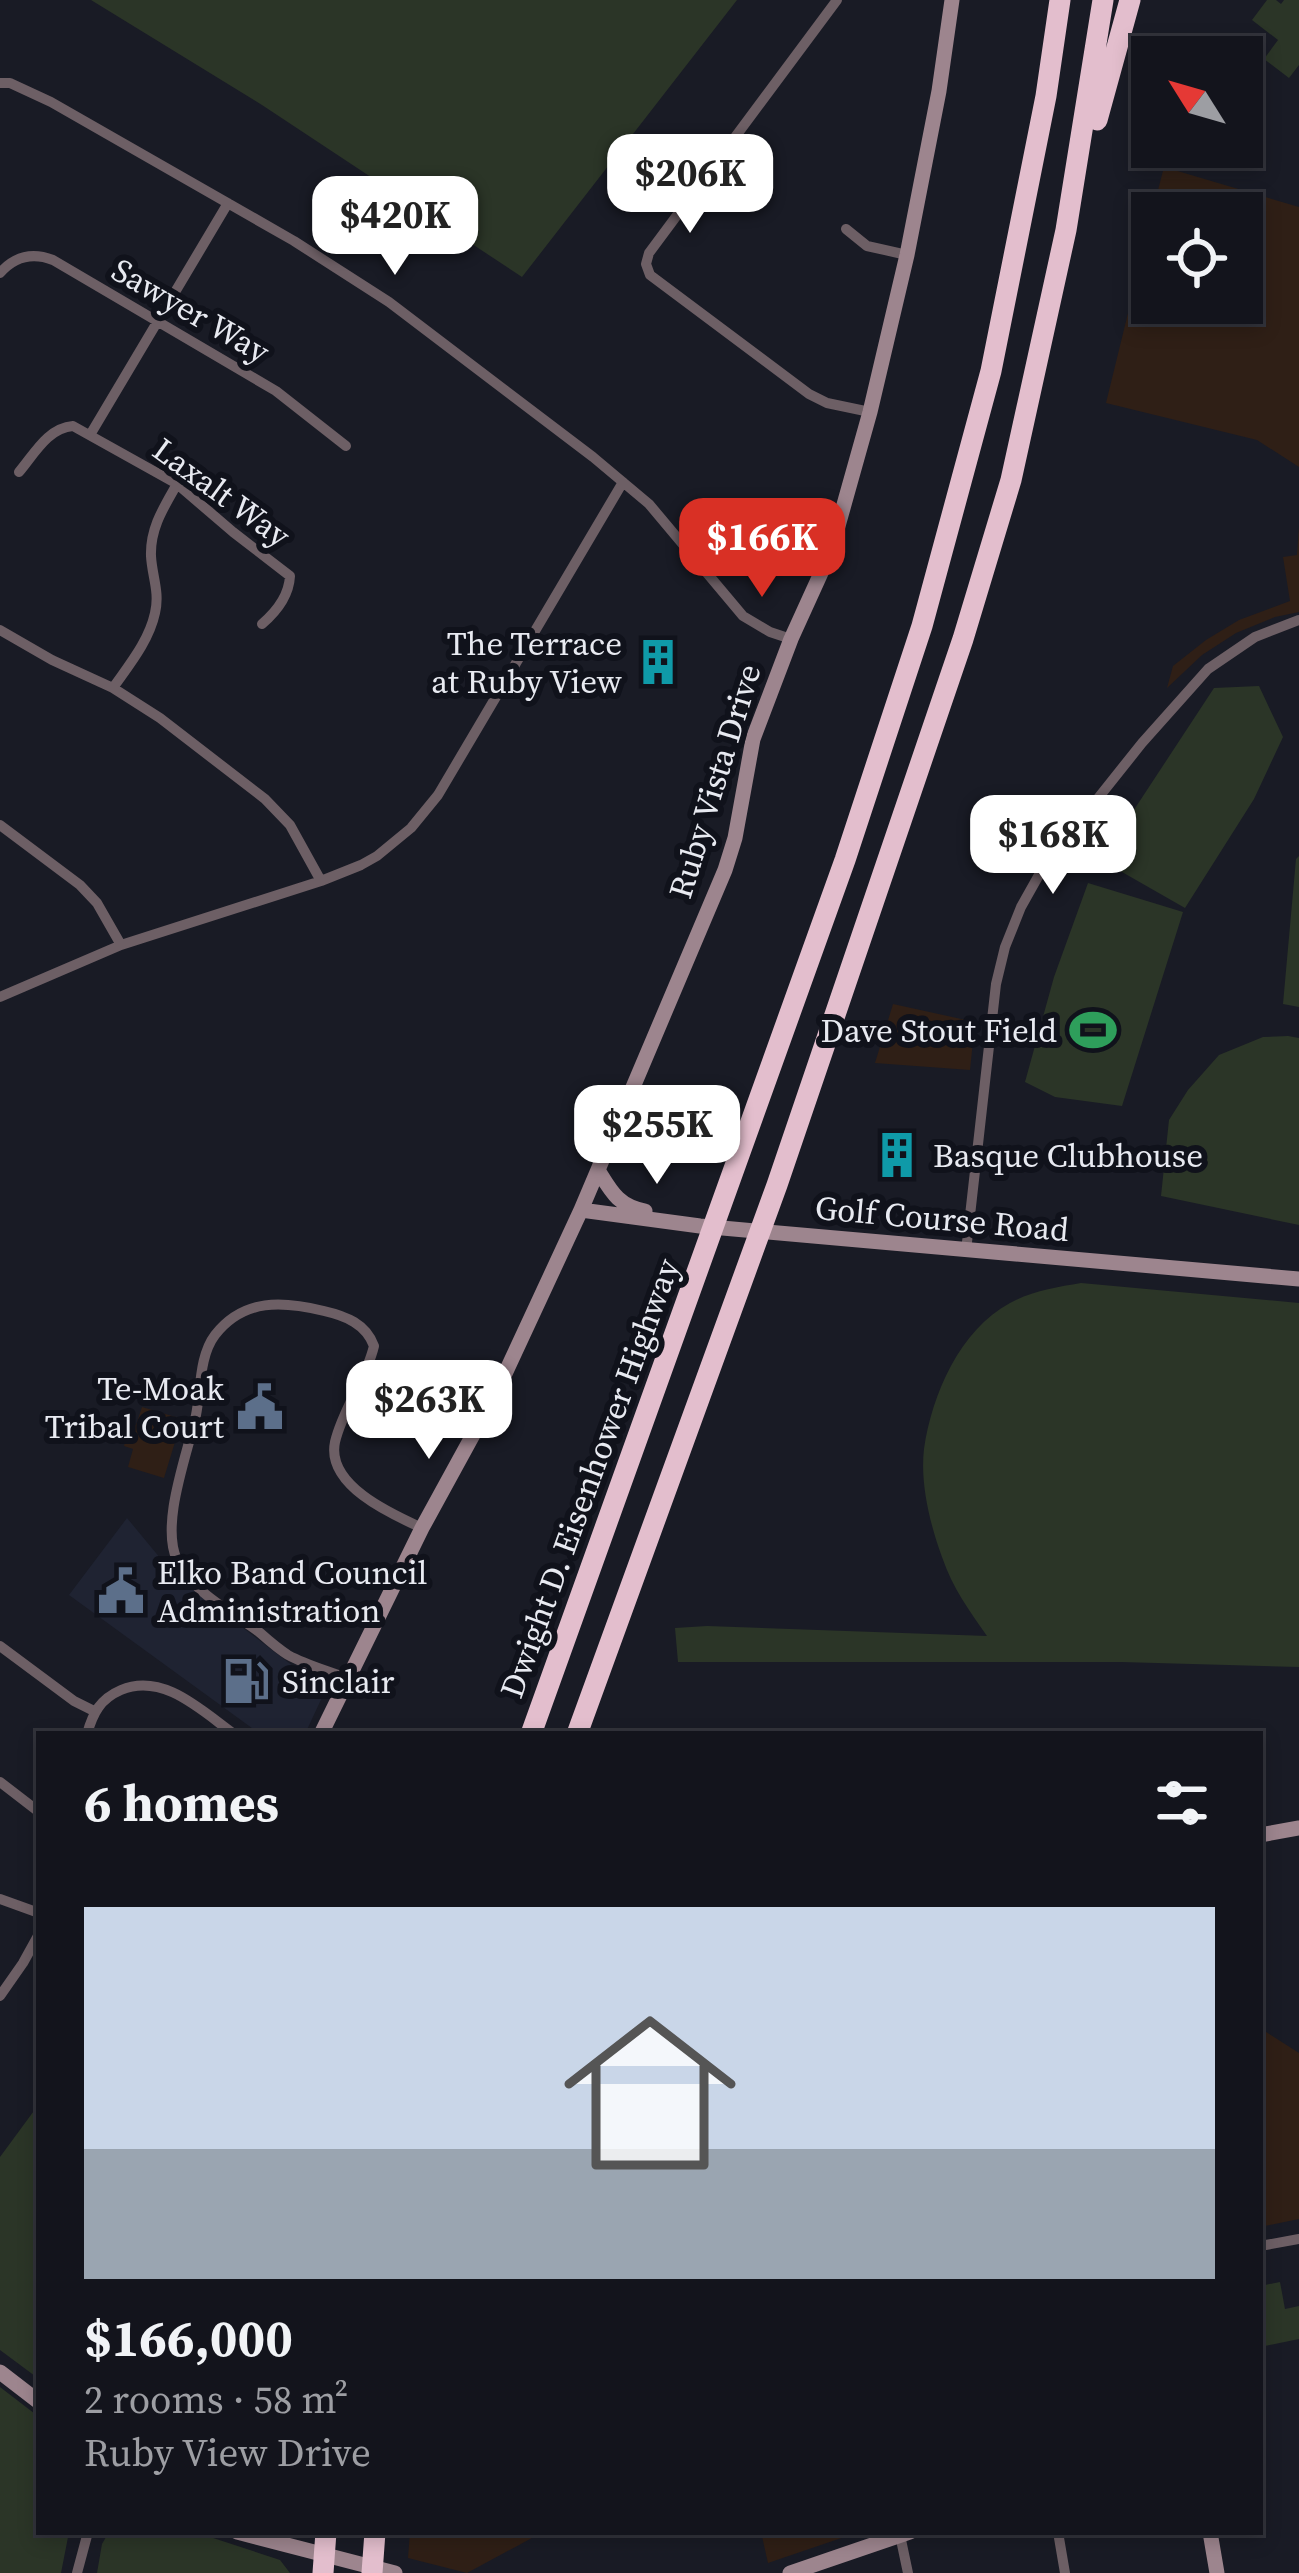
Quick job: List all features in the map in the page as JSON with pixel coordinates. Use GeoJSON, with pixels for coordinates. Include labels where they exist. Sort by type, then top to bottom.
{"type":"FeatureCollection","features":[{"type":"Feature","properties":{"kind":"highway","name":"Dwight D. Eisenhower Highway"},"geometry":{"type":"LineString","coordinates":[[532,1731],[845,860],[922,626],[991,371],[1060,0]]}},
{"type":"Feature","properties":{"kind":"highway"},"geometry":{"type":"LineString","coordinates":[[1066,230],[1103,0]]}},
{"type":"Feature","properties":{"kind":"highway"},"geometry":{"type":"LineString","coordinates":[[578,1731],[777,1185],[963,639],[1011,481],[1066,230],[1130,0]]}},
{"type":"Feature","properties":{"kind":"highway"},"geometry":{"type":"LineString","coordinates":[[323,2573],[326,2535]]}},
{"type":"Feature","properties":{"kind":"highway"},"geometry":{"type":"LineString","coordinates":[[372,2573],[374,2535]]}},
{"type":"Feature","properties":{"kind":"street"},"geometry":{"type":"LineString","coordinates":[[837,0],[646,263],[650,275],[808,394],[826,403],[870,412]]}},
{"type":"Feature","properties":{"kind":"street","name":"Ruby Vista Drive"},"geometry":{"type":"LineString","coordinates":[[322,1731],[422,1528],[497,1391],[581,1210],[725,870],[753,739],[790,639],[831,551],[870,412],[907,255],[952,0]]}},
{"type":"Feature","properties":{"kind":"street"},"geometry":{"type":"LineString","coordinates":[[0,83],[50,102],[228,202],[389,302],[660,515],[743,616],[790,639]]}},
{"type":"Feature","properties":{"kind":"street"},"geometry":{"type":"LineString","coordinates":[[20,472],[62,427],[73,426],[90,435],[228,202]]}},
{"type":"Feature","properties":{"kind":"street"},"geometry":{"type":"LineString","coordinates":[[846,229],[867,246],[907,255]]}},
{"type":"Feature","properties":{"kind":"street","name":"Sawyer Way"},"geometry":{"type":"LineString","coordinates":[[0,273],[19,258],[44,257],[276,391],[346,446]]}},
{"type":"Feature","properties":{"kind":"street","name":"Laxalt Way"},"geometry":{"type":"LineString","coordinates":[[90,435],[177,484],[290,576],[280,604],[262,624]]}},
{"type":"Feature","properties":{"kind":"street"},"geometry":{"type":"LineString","coordinates":[[0,998],[121,945],[321,880],[377,856],[411,828],[427,810],[622,482]]}},
{"type":"Feature","properties":{"kind":"street"},"geometry":{"type":"LineString","coordinates":[[113,688],[147,637],[154,616],[158,595],[152,538],[177,484]]}},
{"type":"Feature","properties":{"kind":"street"},"geometry":{"type":"LineString","coordinates":[[966,1251],[996,984],[1021,907],[1044,866],[1208,669],[1255,638],[1299,620]]}},
{"type":"Feature","properties":{"kind":"street"},"geometry":{"type":"LineString","coordinates":[[0,631],[113,688],[160,718],[277,809],[321,880]]}},
{"type":"Feature","properties":{"kind":"street"},"geometry":{"type":"LineString","coordinates":[[0,825],[80,885],[98,903],[121,945]]}},
{"type":"Feature","properties":{"kind":"street"},"geometry":{"type":"LineString","coordinates":[[598,1170],[614,1197],[627,1207],[700,1226]]}},
{"type":"Feature","properties":{"kind":"street","name":"Golf Course Road"},"geometry":{"type":"LineString","coordinates":[[581,1210],[700,1226],[1299,1279]]}},
{"type":"Feature","properties":{"kind":"street"},"geometry":{"type":"LineString","coordinates":[[349,1678],[288,1655],[212,1598],[183,1571],[174,1554],[174,1513],[207,1349],[217,1333],[253,1306],[276,1302],[342,1315],[361,1326],[374,1346],[334,1452],[352,1488],[422,1528]]}},
{"type":"Feature","properties":{"kind":"street"},"geometry":{"type":"LineString","coordinates":[[0,1646],[94,1712]]}},
{"type":"Feature","properties":{"kind":"street"},"geometry":{"type":"LineString","coordinates":[[88,1731],[104,1700],[138,1684],[178,1695],[230,1731]]}},
{"type":"Feature","properties":{"kind":"street"},"geometry":{"type":"LineString","coordinates":[[0,1782],[36,1810]]}},
{"type":"Feature","properties":{"kind":"street"},"geometry":{"type":"LineString","coordinates":[[1263,1834],[1299,1828]]}},
{"type":"Feature","properties":{"kind":"street"},"geometry":{"type":"LineString","coordinates":[[0,1899],[36,1912]]}},
{"type":"Feature","properties":{"kind":"street"},"geometry":{"type":"LineString","coordinates":[[0,1996],[36,1939]]}},
{"type":"Feature","properties":{"kind":"street"},"geometry":{"type":"LineString","coordinates":[[1263,2246],[1299,2240]]}},
{"type":"Feature","properties":{"kind":"street"},"geometry":{"type":"LineString","coordinates":[[0,2372],[36,2400]]}},
{"type":"Feature","properties":{"kind":"street"},"geometry":{"type":"LineString","coordinates":[[77,2573],[87,2535]]}},
{"type":"Feature","properties":{"kind":"street"},"geometry":{"type":"LineString","coordinates":[[249,2535],[395,2573]]}},
{"type":"Feature","properties":{"kind":"street"},"geometry":{"type":"LineString","coordinates":[[790,2573],[902,2535]]}},
{"type":"Feature","properties":{"kind":"street"},"geometry":{"type":"LineString","coordinates":[[905,2535],[908,2573]]}},
{"type":"Feature","properties":{"kind":"street"},"geometry":{"type":"LineString","coordinates":[[1059,2535],[1065,2573]]}},
{"type":"Feature","properties":{"kind":"street"},"geometry":{"type":"LineString","coordinates":[[1211,2535],[1217,2573]]}},
{"type":"Feature","properties":{"kind":"shaded area"},"geometry":{"type":"Polygon","coordinates":[[[1167,168],[1248,192],[1157,192],[1167,168]]]}},
{"type":"Feature","properties":{"kind":"shaded area"},"geometry":{"type":"Polygon","coordinates":[[[1263,196],[1299,207],[1299,467],[1257,440],[1106,403],[1131,301],[1131,324],[1263,324],[1263,196]]]}},
{"type":"Feature","properties":{"kind":"shaded area"},"geometry":{"type":"Polygon","coordinates":[[[1299,526],[1299,612],[1236,633],[1202,655],[1167,688],[1173,666],[1206,640],[1239,620],[1290,601],[1283,557],[1297,555],[1299,526]]]}},
{"type":"Feature","properties":{"kind":"shaded area"},"geometry":{"type":"Polygon","coordinates":[[[893,1004],[975,1022],[970,1070],[875,1063],[893,1004]]]}},
{"type":"Feature","properties":{"kind":"shaded area"},"geometry":{"type":"Polygon","coordinates":[[[142,1407],[182,1419],[164,1478],[128,1467],[133,1449],[124,1446],[130,1424],[136,1425],[142,1407]]]}},
{"type":"Feature","properties":{"kind":"shaded area"},"geometry":{"type":"Polygon","coordinates":[[[127,1518],[175,1576],[293,1666],[320,1681],[325,1691],[306,1731],[256,1731],[69,1595],[127,1518]]]}},
{"type":"Feature","properties":{"kind":"shaded area"},"geometry":{"type":"Polygon","coordinates":[[[1263,2030],[1299,2053],[1299,2219],[1263,2226],[1263,2030]]]}},
{"type":"Feature","properties":{"kind":"shaded area"},"geometry":{"type":"Polygon","coordinates":[[[410,2535],[537,2535],[467,2573],[408,2558],[410,2535]]]}},
{"type":"Feature","properties":{"kind":"shaded area"},"geometry":{"type":"Polygon","coordinates":[[[762,2535],[850,2535],[768,2563],[762,2535]]]}},
{"type":"Feature","properties":{"kind":"green space"},"geometry":{"type":"Polygon","coordinates":[[[91,0],[737,0],[522,277],[262,105],[91,0]]]}},
{"type":"Feature","properties":{"kind":"green space"},"geometry":{"type":"Polygon","coordinates":[[[1267,0],[1281,4],[1299,0],[1299,65],[1289,78],[1264,59],[1278,40],[1252,20],[1267,0]]]}},
{"type":"Feature","properties":{"kind":"green space"},"geometry":{"type":"Polygon","coordinates":[[[1259,686],[1283,737],[1254,799],[1185,908],[1101,860],[1214,688],[1259,686]]]}},
{"type":"Feature","properties":{"kind":"green space"},"geometry":{"type":"Polygon","coordinates":[[[1299,856],[1299,1007],[1283,1004],[1299,856]]]}},
{"type":"Feature","properties":{"kind":"green space","name":"Dave Stout Field"},"geometry":{"type":"Polygon","coordinates":[[[1088,883],[1183,912],[1122,1106],[1055,1097],[1025,1082],[1054,977],[1088,883]]]}},
{"type":"Feature","properties":{"kind":"green space"},"geometry":{"type":"Polygon","coordinates":[[[1263,1037],[1299,1038],[1299,1225],[1161,1196],[1169,1120],[1188,1090],[1219,1055],[1263,1037]]]}},
{"type":"Feature","properties":{"kind":"green space"},"geometry":{"type":"Polygon","coordinates":[[[1081,1283],[1299,1303],[1299,1667],[678,1662],[675,1628],[987,1636],[951,1579],[934,1531],[923,1476],[928,1428],[951,1366],[977,1329],[1018,1299],[1081,1283]]]}},
{"type":"Feature","properties":{"kind":"green space"},"geometry":{"type":"Polygon","coordinates":[[[36,2108],[36,2377],[0,2350],[0,2157],[36,2108]]]}},
{"type":"Feature","properties":{"kind":"green space"},"geometry":{"type":"Polygon","coordinates":[[[1280,2282],[1285,2309],[1299,2306],[1299,2339],[1263,2346],[1263,2285],[1280,2282]]]}},
{"type":"Feature","properties":{"kind":"green space"},"geometry":{"type":"Polygon","coordinates":[[[0,2387],[36,2415],[36,2535],[68,2535],[61,2573],[0,2573],[0,2387]]]}},
{"type":"Feature","properties":{"kind":"green space"},"geometry":{"type":"Polygon","coordinates":[[[107,2535],[204,2535],[280,2560],[290,2573],[97,2573],[107,2535]]]}},
{"type":"Feature","properties":{"kind":"place","name":"The Terrace at Ruby View"},"geometry":{"type":"Point","coordinates":[658,662]}},
{"type":"Feature","properties":{"kind":"place","name":"Dave Stout Field"},"geometry":{"type":"Point","coordinates":[1093,1030]}},
{"type":"Feature","properties":{"kind":"place","name":"Basque Clubhouse"},"geometry":{"type":"Point","coordinates":[897,1155]}},
{"type":"Feature","properties":{"kind":"place","name":"Te-Moak Tribal Court"},"geometry":{"type":"Point","coordinates":[260,1407]}},
{"type":"Feature","properties":{"kind":"place","name":"Elko Band Council Administration"},"geometry":{"type":"Point","coordinates":[121,1591]}},
{"type":"Feature","properties":{"kind":"place","name":"Sinclair"},"geometry":{"type":"Point","coordinates":[246,1681]}}]}
